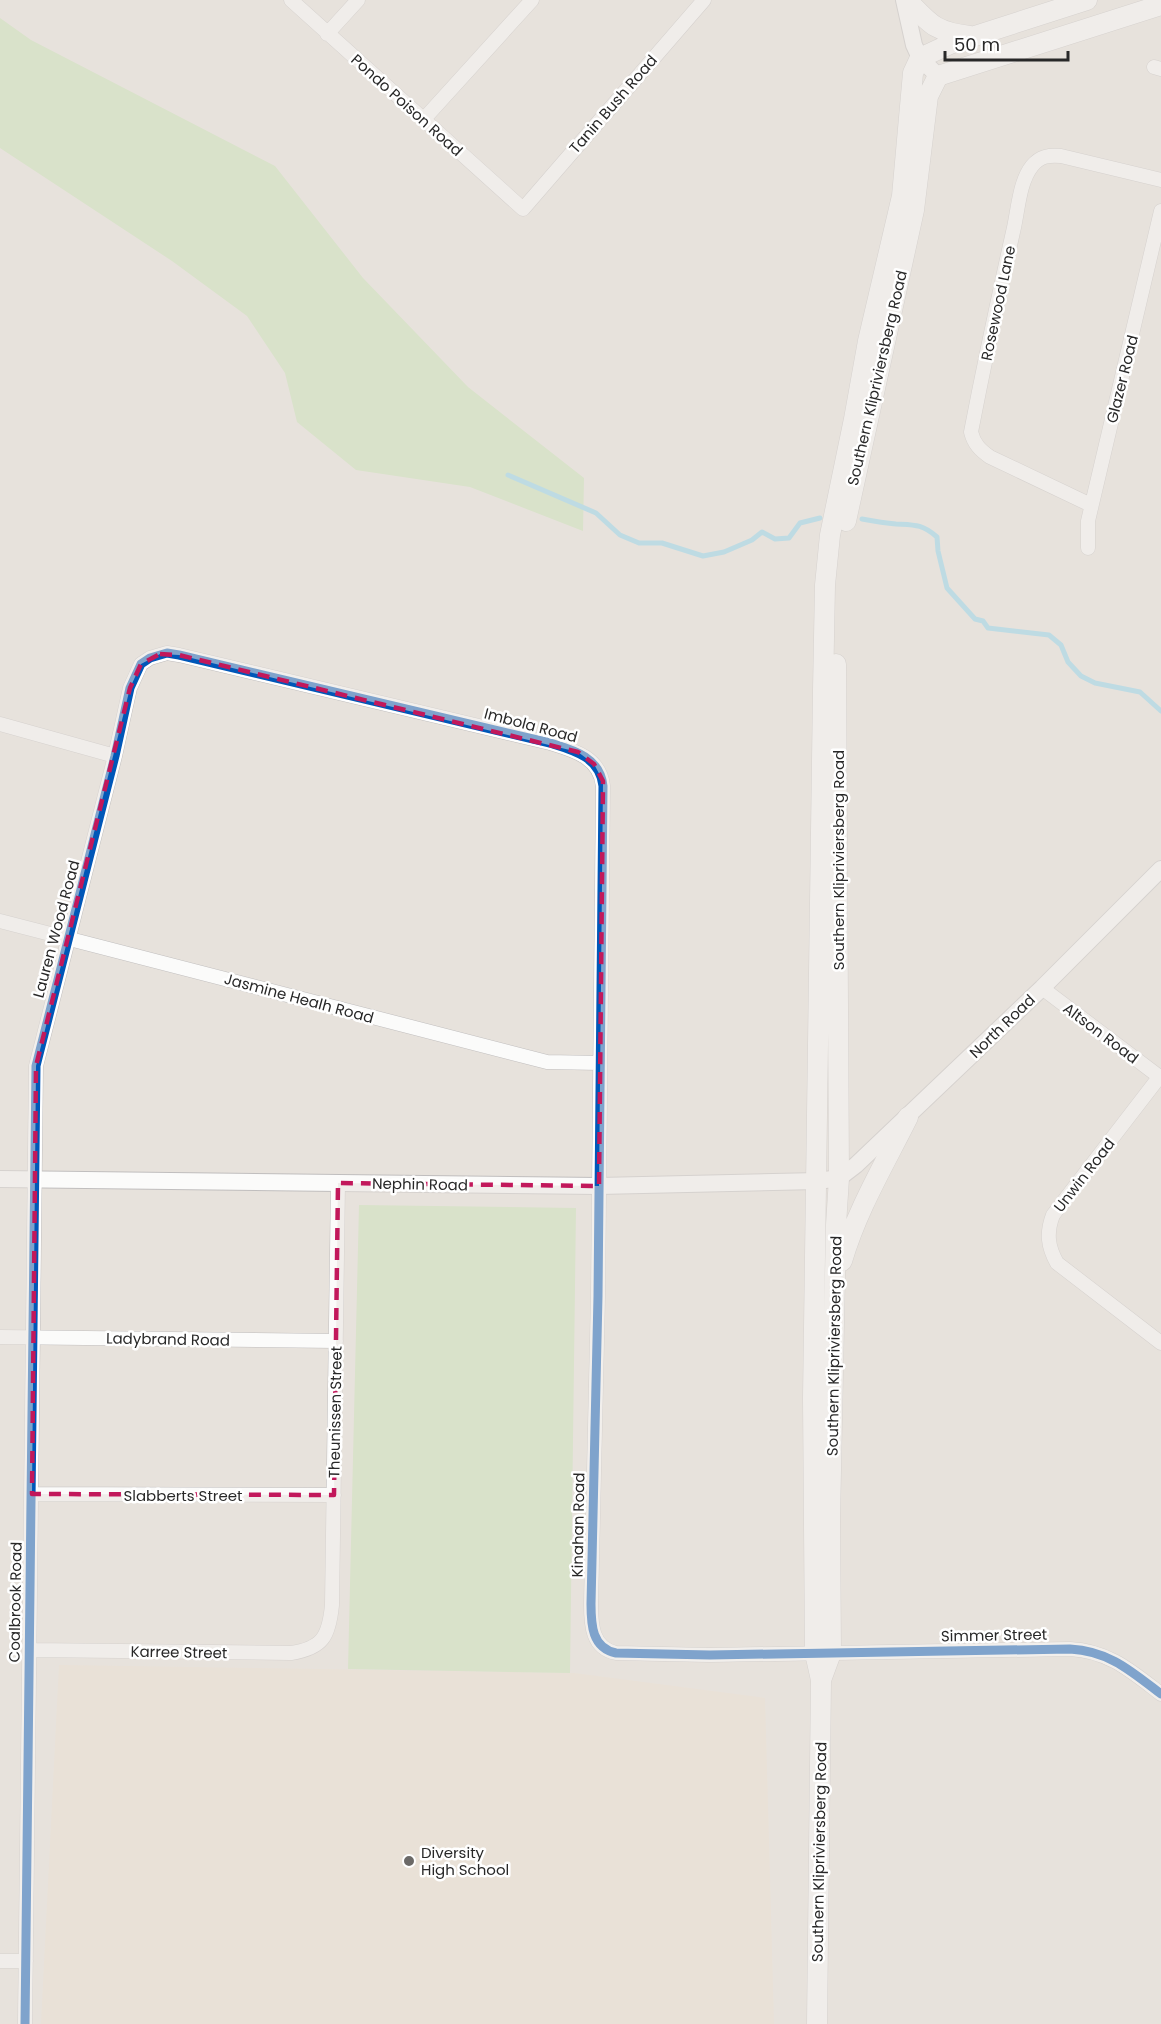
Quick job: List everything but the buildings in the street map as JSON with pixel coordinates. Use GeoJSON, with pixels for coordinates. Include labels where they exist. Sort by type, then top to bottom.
{"type":"FeatureCollection","features":[{"type":"Feature","properties":{"kind":"main road"},"geometry":{"type":"LineString","coordinates":[[905,0],[930,24],[944,32],[975,36]]}},
{"type":"Feature","properties":{"kind":"main road"},"geometry":{"type":"LineString","coordinates":[[920,58],[950,44],[1087,0]]}},
{"type":"Feature","properties":{"kind":"main road"},"geometry":{"type":"LineString","coordinates":[[938,76],[1161,5]]}},
{"type":"Feature","properties":{"kind":"main road","name":"Southern Klipriviersberg Road"},"geometry":{"type":"LineString","coordinates":[[817,2024],[821,1680],[830,1519],[839,1178],[829,909],[825,585],[830,535],[870,331],[902,196],[910,91],[913,73],[920,58]]}},
{"type":"Feature","properties":{"kind":"main road","name":"Southern Klipriviersberg Road"},"geometry":{"type":"LineString","coordinates":[[823,1653],[813,1398],[818,1182],[817,1030],[829,909],[838,570],[842,540],[914,210],[922,156],[926,105],[930,89],[938,76]]}},
{"type":"Feature","properties":{"kind":"main road"},"geometry":{"type":"LineString","coordinates":[[836,1293],[841,1263],[856,1219],[908,1117]]}},
{"type":"Feature","properties":{"kind":"street","name":"Pondo Poison Road"},"geometry":{"type":"LineString","coordinates":[[291,0],[523,209]]}},
{"type":"Feature","properties":{"kind":"street"},"geometry":{"type":"LineString","coordinates":[[327,34],[358,0]]}},
{"type":"Feature","properties":{"kind":"street"},"geometry":{"type":"LineString","coordinates":[[424,119],[532,0]]}},
{"type":"Feature","properties":{"kind":"street","name":"Tanin Bush Road"},"geometry":{"type":"LineString","coordinates":[[523,209],[704,0]]}},
{"type":"Feature","properties":{"kind":"street"},"geometry":{"type":"LineString","coordinates":[[905,0],[914,45],[920,58],[938,76]]}},
{"type":"Feature","properties":{"kind":"street","name":"Rosewood Lane"},"geometry":{"type":"LineString","coordinates":[[1091,506],[990,457],[980,450],[972,437],[971,432],[1000,289],[1024,184],[1031,167],[1040,159],[1051,155],[1061,156],[1161,180]]}},
{"type":"Feature","properties":{"kind":"street","name":"Glazer Road"},"geometry":{"type":"LineString","coordinates":[[1088,548],[1088,521],[1091,506],[1161,211]]}},
{"type":"Feature","properties":{"kind":"street","name":"Imbola Road"},"geometry":{"type":"LineString","coordinates":[[130,688],[141,664],[150,658],[167,653],[538,741],[578,752],[594,764],[601,776],[603,786],[599,1186]]}},
{"type":"Feature","properties":{"kind":"street","name":"Lauren Wood Road"},"geometry":{"type":"LineString","coordinates":[[35,1180],[36,1066],[115,756],[130,688]]}},
{"type":"Feature","properties":{"kind":"street"},"geometry":{"type":"LineString","coordinates":[[0,724],[115,756]]}},
{"type":"Feature","properties":{"kind":"street","name":"North Road"},"geometry":{"type":"LineString","coordinates":[[839,1178],[856,1166],[908,1117],[1161,869]]}},
{"type":"Feature","properties":{"kind":"street","name":"Jasmine Healh Road"},"geometry":{"type":"LineString","coordinates":[[0,921],[547,1062],[600,1063]]}},
{"type":"Feature","properties":{"kind":"street","name":"Altson Road"},"geometry":{"type":"LineString","coordinates":[[1042,987],[1160,1077]]}},
{"type":"Feature","properties":{"kind":"street","name":"Unwin Road"},"geometry":{"type":"LineString","coordinates":[[1160,1077],[1053,1215],[1048,1226],[1048,1239],[1057,1263],[1161,1343]]}},
{"type":"Feature","properties":{"kind":"street","name":"Nephin Road"},"geometry":{"type":"LineString","coordinates":[[0,1179],[599,1186],[818,1182],[839,1178]]}},
{"type":"Feature","properties":{"kind":"street","name":"Coalbrook Road"},"geometry":{"type":"LineString","coordinates":[[25,2024],[35,1180]]}},
{"type":"Feature","properties":{"kind":"street","name":"Theunissen Street"},"geometry":{"type":"LineString","coordinates":[[324,1639],[330,1624],[332,1605],[338,1183]]}},
{"type":"Feature","properties":{"kind":"street","name":"Kinahan Road"},"geometry":{"type":"LineString","coordinates":[[599,1186],[591,1604],[594,1633],[602,1647],[616,1653],[710,1655],[823,1653]]}},
{"type":"Feature","properties":{"kind":"street","name":"Ladybrand Road"},"geometry":{"type":"LineString","coordinates":[[0,1337],[336,1341]]}},
{"type":"Feature","properties":{"kind":"street","name":"Slabberts Street"},"geometry":{"type":"LineString","coordinates":[[32,1494],[334,1496]]}},
{"type":"Feature","properties":{"kind":"street","name":"Karree Street"},"geometry":{"type":"LineString","coordinates":[[30,1650],[291,1653],[309,1649],[324,1639]]}},
{"type":"Feature","properties":{"kind":"street","name":"Simmer Street"},"geometry":{"type":"LineString","coordinates":[[823,1653],[1070,1648],[1088,1650],[1106,1656],[1128,1669],[1161,1694]]}},
{"type":"Feature","properties":{"kind":"street"},"geometry":{"type":"LineString","coordinates":[[0,1961],[26,1961]]}},
{"type":"Feature","properties":{"kind":"highlighted area"},"geometry":{"type":"Polygon","coordinates":[[[160,654],[179,655],[578,752],[594,764],[603,781],[599,1186],[338,1183],[334,1495],[32,1494],[36,1066],[130,688],[141,664],[160,654]]]}},
{"type":"Feature","properties":{"kind":"shaded area","name":"Diversity High School"},"geometry":{"type":"Polygon","coordinates":[[[59,1665],[574,1673],[765,1698],[774,2024],[41,2024],[59,1665]]]}},
{"type":"Feature","properties":{"kind":"green space"},"geometry":{"type":"Polygon","coordinates":[[[0,18],[31,40],[275,166],[363,278],[468,387],[584,478],[583,531],[470,487],[356,470],[297,422],[285,373],[247,316],[172,261],[0,148],[0,18]]]}},
{"type":"Feature","properties":{"kind":"green space"},"geometry":{"type":"Polygon","coordinates":[[[359,1205],[576,1208],[570,1673],[348,1669],[359,1205]]]}},
{"type":"Feature","properties":{"kind":"waterway"},"geometry":{"type":"LineString","coordinates":[[508,475],[596,513],[620,535],[639,543],[662,543],[703,556],[724,552],[752,540],[762,532],[775,539],[789,538],[800,523],[820,518]]}},
{"type":"Feature","properties":{"kind":"waterway"},"geometry":{"type":"LineString","coordinates":[[862,519],[913,525],[927,530],[937,537],[947,588],[975,619],[983,621],[988,628],[1049,635],[1061,645],[1068,662],[1081,676],[1095,683],[1140,692],[1161,711]]}},
{"type":"Feature","properties":{"kind":"cycle path"},"geometry":{"type":"LineString","coordinates":[[25,2024],[36,1066],[115,756],[130,688],[141,664],[150,658],[167,653],[550,743],[584,756],[597,768],[601,776],[603,786],[598,1296],[591,1604],[594,1634],[602,1646],[616,1653],[710,1655],[1070,1649],[1108,1658],[1129,1670],[1161,1694]]}},
{"type":"Feature","properties":{"kind":"place","name":"Diversity High School"},"geometry":{"type":"Point","coordinates":[409,1861]}}]}
